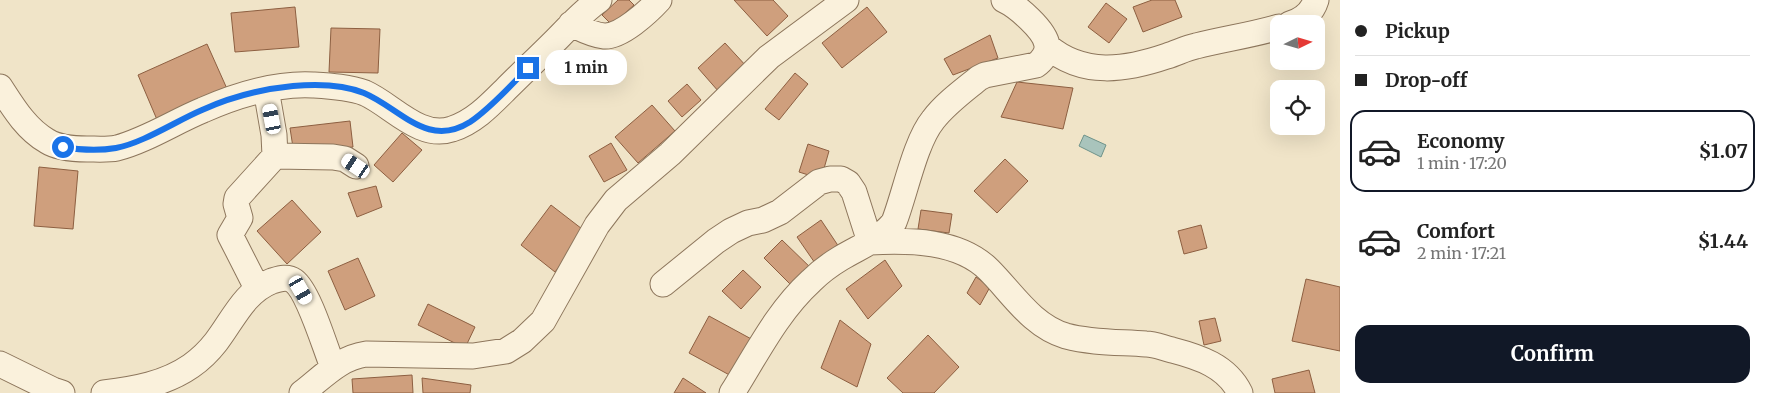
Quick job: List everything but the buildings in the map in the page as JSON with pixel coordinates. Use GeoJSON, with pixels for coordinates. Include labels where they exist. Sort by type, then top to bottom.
{"type":"FeatureCollection","features":[{"type":"Feature","properties":{"kind":"street"},"geometry":{"type":"LineString","coordinates":[[0,87],[15,110],[34,132],[48,142],[78,149],[116,148],[159,131],[203,110],[266,89],[310,85],[338,87],[365,93],[406,119],[432,132],[451,130],[469,122],[489,106],[571,24],[599,0]]}},
{"type":"Feature","properties":{"kind":"street"},"geometry":{"type":"LineString","coordinates":[[571,24],[599,35],[612,35],[636,20],[659,0]]}},
{"type":"Feature","properties":{"kind":"street"},"geometry":{"type":"LineString","coordinates":[[310,391],[322,375],[352,356],[366,354],[473,356],[506,351],[522,341],[543,322],[597,225],[616,200],[670,154],[770,57],[846,0]]}},
{"type":"Feature","properties":{"kind":"street"},"geometry":{"type":"LineString","coordinates":[[1004,0],[1029,18],[1044,37],[1048,46],[1059,56],[1079,64],[1100,69],[1122,68],[1194,46],[1270,30]]}},
{"type":"Feature","properties":{"kind":"street"},"geometry":{"type":"LineString","coordinates":[[1306,15],[1314,6],[1316,0]]}},
{"type":"Feature","properties":{"kind":"street"},"geometry":{"type":"LineString","coordinates":[[732,393],[786,307],[818,275],[839,259],[870,242],[890,228],[894,222],[917,153],[932,121],[979,78],[985,75],[1036,65],[1043,60],[1048,46]]}},
{"type":"Feature","properties":{"kind":"street"},"geometry":{"type":"LineString","coordinates":[[266,89],[274,135],[275,156]]}},
{"type":"Feature","properties":{"kind":"street"},"geometry":{"type":"LineString","coordinates":[[258,288],[230,234],[240,218],[236,204],[237,198],[275,156],[333,157],[345,159],[356,166]]}},
{"type":"Feature","properties":{"kind":"street"},"geometry":{"type":"LineString","coordinates":[[663,284],[723,236],[748,223],[763,220],[780,212],[819,182],[830,178],[841,179],[848,183],[854,192],[870,242]]}},
{"type":"Feature","properties":{"kind":"street"},"geometry":{"type":"LineString","coordinates":[[870,242],[892,241],[937,245],[968,255],[988,269],[1031,316],[1048,328],[1066,336],[1102,342],[1148,344],[1190,354],[1224,371],[1240,393]]}},
{"type":"Feature","properties":{"kind":"street"},"geometry":{"type":"LineString","coordinates":[[104,393],[158,382],[191,366],[206,354],[241,305],[258,288],[276,279],[287,278],[294,281],[310,306],[333,367]]}},
{"type":"Feature","properties":{"kind":"street"},"geometry":{"type":"LineString","coordinates":[[0,364],[62,393]]}},
{"type":"Feature","properties":{"kind":"water"},"geometry":{"type":"Polygon","coordinates":[[[1084,135],[1106,145],[1101,157],[1079,146],[1084,135]]]}},
{"type":"Feature","properties":{"kind":"route"},"geometry":{"type":"LineString","coordinates":[[63,147],[78,149],[116,148],[240,96],[266,89],[310,85],[338,87],[365,93],[406,119],[432,132],[451,130],[469,122],[489,106],[528,68]]}}]}
